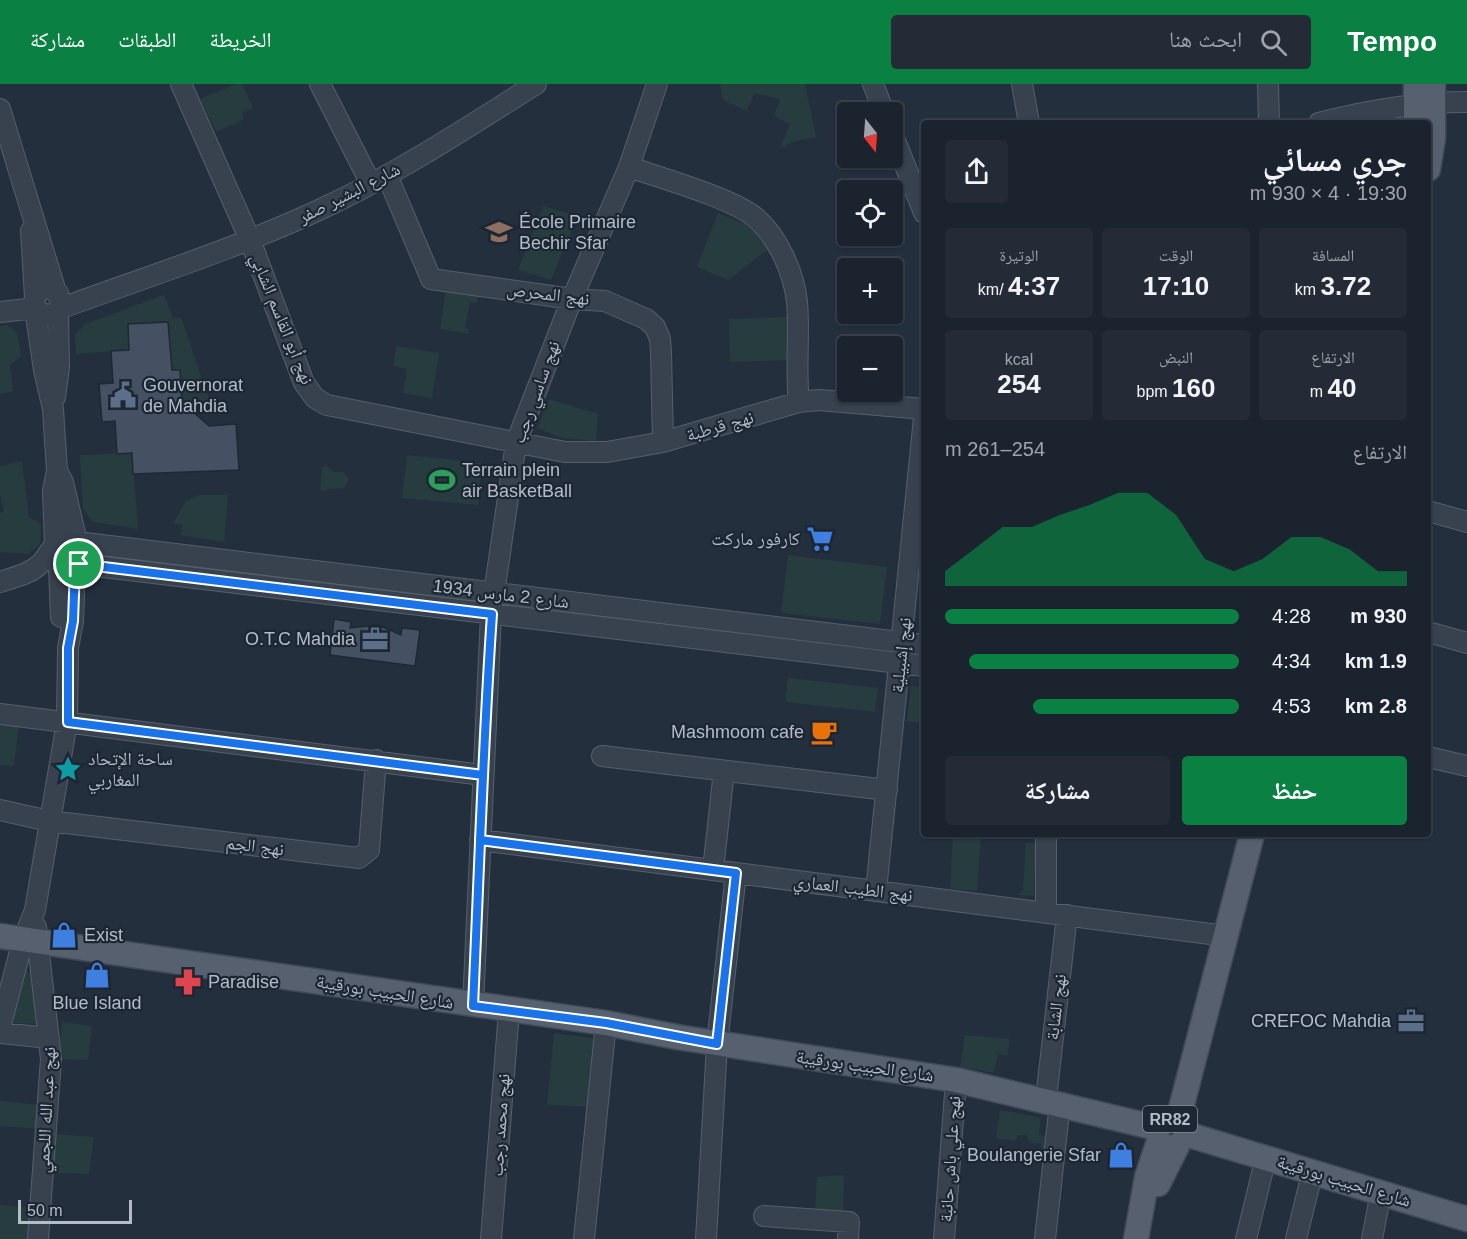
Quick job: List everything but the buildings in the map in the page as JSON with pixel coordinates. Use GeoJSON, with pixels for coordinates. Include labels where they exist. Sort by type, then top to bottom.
{"type":"FeatureCollection","features":[{"type":"Feature","properties":{"kind":"main road"},"geometry":{"type":"LineString","coordinates":[[1423,99],[1428,120]]}},
{"type":"Feature","properties":{"kind":"main road"},"geometry":{"type":"LineString","coordinates":[[1431,130],[1433,138],[1431,150]]}},
{"type":"Feature","properties":{"kind":"main road"},"geometry":{"type":"LineString","coordinates":[[1136,1239],[1148,1178],[1172,1134],[1251,837]]}},
{"type":"Feature","properties":{"kind":"main road","name":"شارع الحبيب بورقيبة"},"geometry":{"type":"LineString","coordinates":[[20,939],[473,1006],[606,1023],[717,1044],[956,1080],[1053,1101],[1266,1157],[1467,1219]]}},
{"type":"Feature","properties":{"kind":"street","name":"نهج أبو القاسم الشابي"},"geometry":{"type":"LineString","coordinates":[[181,84],[250,240],[304,383],[315,398],[327,405],[516,443]]}},
{"type":"Feature","properties":{"kind":"street"},"geometry":{"type":"LineString","coordinates":[[320,84],[379,180]]}},
{"type":"Feature","properties":{"kind":"street","name":"شارع البشير صفر"},"geometry":{"type":"LineString","coordinates":[[35,303],[44,289],[58,301],[151,275],[250,240],[379,180],[536,84]]}},
{"type":"Feature","properties":{"kind":"street"},"geometry":{"type":"LineString","coordinates":[[873,84],[880,102]]}},
{"type":"Feature","properties":{"kind":"street"},"geometry":{"type":"LineString","coordinates":[[1022,84],[1028,120]]}},
{"type":"Feature","properties":{"kind":"street"},"geometry":{"type":"LineString","coordinates":[[1268,84],[1269,120]]}},
{"type":"Feature","properties":{"kind":"street","name":"نهج ساسي رجب"},"geometry":{"type":"LineString","coordinates":[[473,1006],[492,614],[516,443],[572,299],[629,167],[653,90]]}},
{"type":"Feature","properties":{"kind":"street"},"geometry":{"type":"LineString","coordinates":[[1331,120],[1423,99],[1467,102]]}},
{"type":"Feature","properties":{"kind":"street"},"geometry":{"type":"LineString","coordinates":[[0,109],[29,210],[43,244],[58,301],[59,367],[53,409]]}},
{"type":"Feature","properties":{"kind":"street"},"geometry":{"type":"LineString","coordinates":[[903,160],[921,206]]}},
{"type":"Feature","properties":{"kind":"street"},"geometry":{"type":"LineString","coordinates":[[629,167],[741,208],[769,232],[789,268],[795,285],[798,316],[799,402]]}},
{"type":"Feature","properties":{"kind":"street","name":"نهج المحرص"},"geometry":{"type":"LineString","coordinates":[[379,180],[431,279],[572,299],[605,301],[638,314],[655,327],[660,339],[661,352],[663,442]]}},
{"type":"Feature","properties":{"kind":"street"},"geometry":{"type":"LineString","coordinates":[[29,210],[35,303],[44,370],[53,409],[57,471],[53,491],[63,560]]}},
{"type":"Feature","properties":{"kind":"street"},"geometry":{"type":"LineString","coordinates":[[2,307],[35,303]]}},
{"type":"Feature","properties":{"kind":"street","name":"نهج قرطبة"},"geometry":{"type":"LineString","coordinates":[[516,443],[565,452],[607,452],[663,442],[799,402],[819,400],[921,409]]}},
{"type":"Feature","properties":{"kind":"street","name":"نهج إشبيلية"},"geometry":{"type":"LineString","coordinates":[[876,891],[921,449]]}},
{"type":"Feature","properties":{"kind":"street"},"geometry":{"type":"LineString","coordinates":[[0,582],[63,560],[82,550],[77,542],[63,482],[57,471]]}},
{"type":"Feature","properties":{"kind":"street"},"geometry":{"type":"LineString","coordinates":[[1431,512],[1467,522]]}},
{"type":"Feature","properties":{"kind":"street","name":"شارع 2 مارس 1934"},"geometry":{"type":"LineString","coordinates":[[77,542],[921,645]]}},
{"type":"Feature","properties":{"kind":"street"},"geometry":{"type":"LineString","coordinates":[[131,570],[133,549]]}},
{"type":"Feature","properties":{"kind":"street"},"geometry":{"type":"LineString","coordinates":[[203,579],[205,558]]}},
{"type":"Feature","properties":{"kind":"street","name":"شارع 2 مارس 1934"},"geometry":{"type":"LineString","coordinates":[[63,560],[921,666]]}},
{"type":"Feature","properties":{"kind":"street","name":"نهج عبد الله اللجمي"},"geometry":{"type":"LineString","coordinates":[[38,1239],[51,1059],[49,1038],[20,939],[35,910],[68,722],[68,648],[61,621],[63,560]]}},
{"type":"Feature","properties":{"kind":"street"},"geometry":{"type":"LineString","coordinates":[[0,564],[30,572]]}},
{"type":"Feature","properties":{"kind":"street"},"geometry":{"type":"LineString","coordinates":[[1431,633],[1467,643]]}},
{"type":"Feature","properties":{"kind":"street"},"geometry":{"type":"LineString","coordinates":[[0,714],[483,775]]}},
{"type":"Feature","properties":{"kind":"street"},"geometry":{"type":"LineString","coordinates":[[602,756],[887,790]]}},
{"type":"Feature","properties":{"kind":"street"},"geometry":{"type":"LineString","coordinates":[[1431,758],[1467,766]]}},
{"type":"Feature","properties":{"kind":"street","name":"نهج الجم"},"geometry":{"type":"LineString","coordinates":[[0,810],[49,821],[359,858],[369,850],[376,760]]}},
{"type":"Feature","properties":{"kind":"street"},"geometry":{"type":"LineString","coordinates":[[713,870],[724,771]]}},
{"type":"Feature","properties":{"kind":"street"},"geometry":{"type":"LineString","coordinates":[[1046,837],[1046,913]]}},
{"type":"Feature","properties":{"kind":"street","name":"نهج الطيب العماري"},"geometry":{"type":"LineString","coordinates":[[480,840],[1226,936]]}},
{"type":"Feature","properties":{"kind":"street"},"geometry":{"type":"LineString","coordinates":[[706,1239],[717,1044],[736,873]]}},
{"type":"Feature","properties":{"kind":"street","name":"نهج الشابة"},"geometry":{"type":"LineString","coordinates":[[1045,1239],[1067,915]]}},
{"type":"Feature","properties":{"kind":"street"},"geometry":{"type":"LineString","coordinates":[[0,1028],[20,939]]}},
{"type":"Feature","properties":{"kind":"street","name":"نهج محمد رجب"},"geometry":{"type":"LineString","coordinates":[[491,1239],[508,1011]]}},
{"type":"Feature","properties":{"kind":"street"},"geometry":{"type":"LineString","coordinates":[[584,1239],[606,1023]]}},
{"type":"Feature","properties":{"kind":"street"},"geometry":{"type":"LineString","coordinates":[[0,1033],[49,1038]]}},
{"type":"Feature","properties":{"kind":"street","name":"نهج علي باش حانبة"},"geometry":{"type":"LineString","coordinates":[[944,1239],[956,1080]]}},
{"type":"Feature","properties":{"kind":"street"},"geometry":{"type":"LineString","coordinates":[[1246,1239],[1266,1157]]}},
{"type":"Feature","properties":{"kind":"street"},"geometry":{"type":"LineString","coordinates":[[1296,1239],[1313,1170]]}},
{"type":"Feature","properties":{"kind":"street"},"geometry":{"type":"LineString","coordinates":[[1372,1239],[1381,1192]]}},
{"type":"Feature","properties":{"kind":"street"},"geometry":{"type":"LineString","coordinates":[[764,1216],[849,1222],[848,1239]]}},
{"type":"Feature","properties":{"kind":"green space"},"geometry":{"type":"Polygon","coordinates":[[[242,84],[253,108],[242,113],[244,120],[216,132],[200,99],[242,84]]]}},
{"type":"Feature","properties":{"kind":"green space"},"geometry":{"type":"Polygon","coordinates":[[[720,84],[805,84],[816,137],[792,142],[780,148],[790,124],[774,116],[780,99],[755,93],[747,111],[723,100],[720,84]]]}},
{"type":"Feature","properties":{"kind":"green space"},"geometry":{"type":"Polygon","coordinates":[[[543,206],[578,216],[551,280],[518,270],[543,206]]]}},
{"type":"Feature","properties":{"kind":"green space"},"geometry":{"type":"Polygon","coordinates":[[[718,213],[758,229],[768,249],[728,280],[697,267],[718,213]]]}},
{"type":"Feature","properties":{"kind":"green space"},"geometry":{"type":"Polygon","coordinates":[[[446,290],[478,294],[477,303],[470,302],[465,328],[469,329],[468,334],[440,329],[446,290]]]}},
{"type":"Feature","properties":{"kind":"green space"},"geometry":{"type":"Polygon","coordinates":[[[164,295],[173,319],[181,317],[210,403],[190,410],[182,402],[180,370],[172,370],[168,322],[128,325],[129,350],[76,354],[75,335],[85,324],[164,295]]]}},
{"type":"Feature","properties":{"kind":"green space"},"geometry":{"type":"Polygon","coordinates":[[[787,317],[788,360],[730,362],[729,319],[787,317]]]}},
{"type":"Feature","properties":{"kind":"green space"},"geometry":{"type":"Polygon","coordinates":[[[7,325],[17,332],[21,356],[10,365],[13,391],[0,394],[0,326],[7,325]]]}},
{"type":"Feature","properties":{"kind":"green space"},"geometry":{"type":"Polygon","coordinates":[[[396,346],[439,353],[432,398],[403,393],[407,369],[393,366],[396,346]]]}},
{"type":"Feature","properties":{"kind":"green space"},"geometry":{"type":"Polygon","coordinates":[[[549,399],[598,414],[596,441],[562,438],[537,428],[549,399]]]}},
{"type":"Feature","properties":{"kind":"green space"},"geometry":{"type":"Polygon","coordinates":[[[132,453],[138,529],[92,522],[83,508],[80,455],[132,453]]]}},
{"type":"Feature","properties":{"kind":"green space","name":"Terrain plein air BasketBall"},"geometry":{"type":"Polygon","coordinates":[[[407,455],[482,463],[478,505],[402,498],[407,455]]]}},
{"type":"Feature","properties":{"kind":"green space"},"geometry":{"type":"Polygon","coordinates":[[[22,461],[29,517],[41,524],[40,544],[28,554],[0,552],[0,513],[4,512],[0,494],[0,466],[22,461]]]}},
{"type":"Feature","properties":{"kind":"green space"},"geometry":{"type":"Polygon","coordinates":[[[327,466],[334,472],[343,472],[349,478],[344,488],[328,489],[325,492],[320,489],[322,467],[327,466]]]}},
{"type":"Feature","properties":{"kind":"green space"},"geometry":{"type":"Polygon","coordinates":[[[200,495],[228,495],[224,542],[181,535],[183,525],[173,524],[186,501],[200,495]]]}},
{"type":"Feature","properties":{"kind":"green space"},"geometry":{"type":"Polygon","coordinates":[[[788,555],[887,567],[880,624],[781,613],[788,555]]]}},
{"type":"Feature","properties":{"kind":"green space"},"geometry":{"type":"Polygon","coordinates":[[[788,678],[878,688],[875,712],[785,702],[788,678]]]}},
{"type":"Feature","properties":{"kind":"green space"},"geometry":{"type":"Polygon","coordinates":[[[911,686],[921,688],[921,723],[907,721],[911,686]]]}},
{"type":"Feature","properties":{"kind":"green space"},"geometry":{"type":"Polygon","coordinates":[[[0,722],[19,725],[14,766],[0,765],[0,722]]]}},
{"type":"Feature","properties":{"kind":"green space"},"geometry":{"type":"Polygon","coordinates":[[[953,837],[981,837],[977,891],[950,889],[953,837]]]}},
{"type":"Feature","properties":{"kind":"green space"},"geometry":{"type":"Polygon","coordinates":[[[1026,843],[1036,843],[1034,896],[1018,895],[1023,890],[1026,843]]]}},
{"type":"Feature","properties":{"kind":"green space"},"geometry":{"type":"Polygon","coordinates":[[[27,971],[30,974],[38,1013],[35,1024],[13,1023],[13,1014],[24,972],[27,971]]]}},
{"type":"Feature","properties":{"kind":"green space"},"geometry":{"type":"Polygon","coordinates":[[[62,1022],[92,1026],[88,1060],[59,1059],[62,1022]]]}},
{"type":"Feature","properties":{"kind":"green space"},"geometry":{"type":"Polygon","coordinates":[[[554,1033],[592,1038],[597,1042],[591,1107],[547,1105],[554,1033]]]}},
{"type":"Feature","properties":{"kind":"green space"},"geometry":{"type":"Polygon","coordinates":[[[965,1035],[1010,1039],[1007,1056],[998,1054],[994,1073],[960,1067],[965,1035]]]}},
{"type":"Feature","properties":{"kind":"green space"},"geometry":{"type":"Polygon","coordinates":[[[0,1101],[42,1105],[40,1129],[0,1126],[0,1101]]]}},
{"type":"Feature","properties":{"kind":"green space"},"geometry":{"type":"Polygon","coordinates":[[[1000,1110],[1041,1118],[1039,1135],[1049,1137],[1047,1156],[1040,1155],[1042,1144],[1030,1143],[1026,1135],[1019,1135],[1015,1141],[996,1138],[1000,1110]]]}},
{"type":"Feature","properties":{"kind":"green space"},"geometry":{"type":"Polygon","coordinates":[[[53,1134],[94,1137],[89,1174],[51,1173],[53,1134]]]}},
{"type":"Feature","properties":{"kind":"green space"},"geometry":{"type":"Polygon","coordinates":[[[844,1175],[843,1217],[815,1215],[817,1177],[844,1175]]]}},
{"type":"Feature","properties":{"kind":"green space"},"geometry":{"type":"Polygon","coordinates":[[[0,1205],[34,1208],[30,1239],[0,1239],[0,1205]]]}},
{"type":"Feature","properties":{"kind":"place","name":"École Primaire Bechir Sfar"},"geometry":{"type":"Point","coordinates":[499,232]}},
{"type":"Feature","properties":{"kind":"place","name":"Gouvernorat de Mahdia"},"geometry":{"type":"Point","coordinates":[123,395]}},
{"type":"Feature","properties":{"kind":"place","name":"Terrain plein air BasketBall"},"geometry":{"type":"Point","coordinates":[442,480]}},
{"type":"Feature","properties":{"kind":"place","name":"كارفور ماركت"},"geometry":{"type":"Point","coordinates":[820,539]}},
{"type":"Feature","properties":{"kind":"place","name":"O.T.C Mahdia"},"geometry":{"type":"Point","coordinates":[375,639]}},
{"type":"Feature","properties":{"kind":"place","name":"Mashmoom cafe"},"geometry":{"type":"Point","coordinates":[824,732]}},
{"type":"Feature","properties":{"kind":"place","name":"ساحة الإتحاد المغاربي"},"geometry":{"type":"Point","coordinates":[68,769]}},
{"type":"Feature","properties":{"kind":"place","name":"Exist"},"geometry":{"type":"Point","coordinates":[64,935]}},
{"type":"Feature","properties":{"kind":"place","name":"Blue Island"},"geometry":{"type":"Point","coordinates":[97,975]}},
{"type":"Feature","properties":{"kind":"place","name":"Paradise"},"geometry":{"type":"Point","coordinates":[188,982]}},
{"type":"Feature","properties":{"kind":"place","name":"CREFOC Mahdia"},"geometry":{"type":"Point","coordinates":[1411,1021]}},
{"type":"Feature","properties":{"kind":"place","name":"Boulangerie Sfar"},"geometry":{"type":"Point","coordinates":[1121,1155]}},
{"type":"Feature","properties":{"kind":"route"},"geometry":{"type":"LineString","coordinates":[[79,564],[75,567],[73,621],[68,648],[68,722],[483,775],[480,840],[736,873],[717,1044],[606,1023],[473,1006],[480,840],[483,775],[492,614],[79,564]]}}]}
